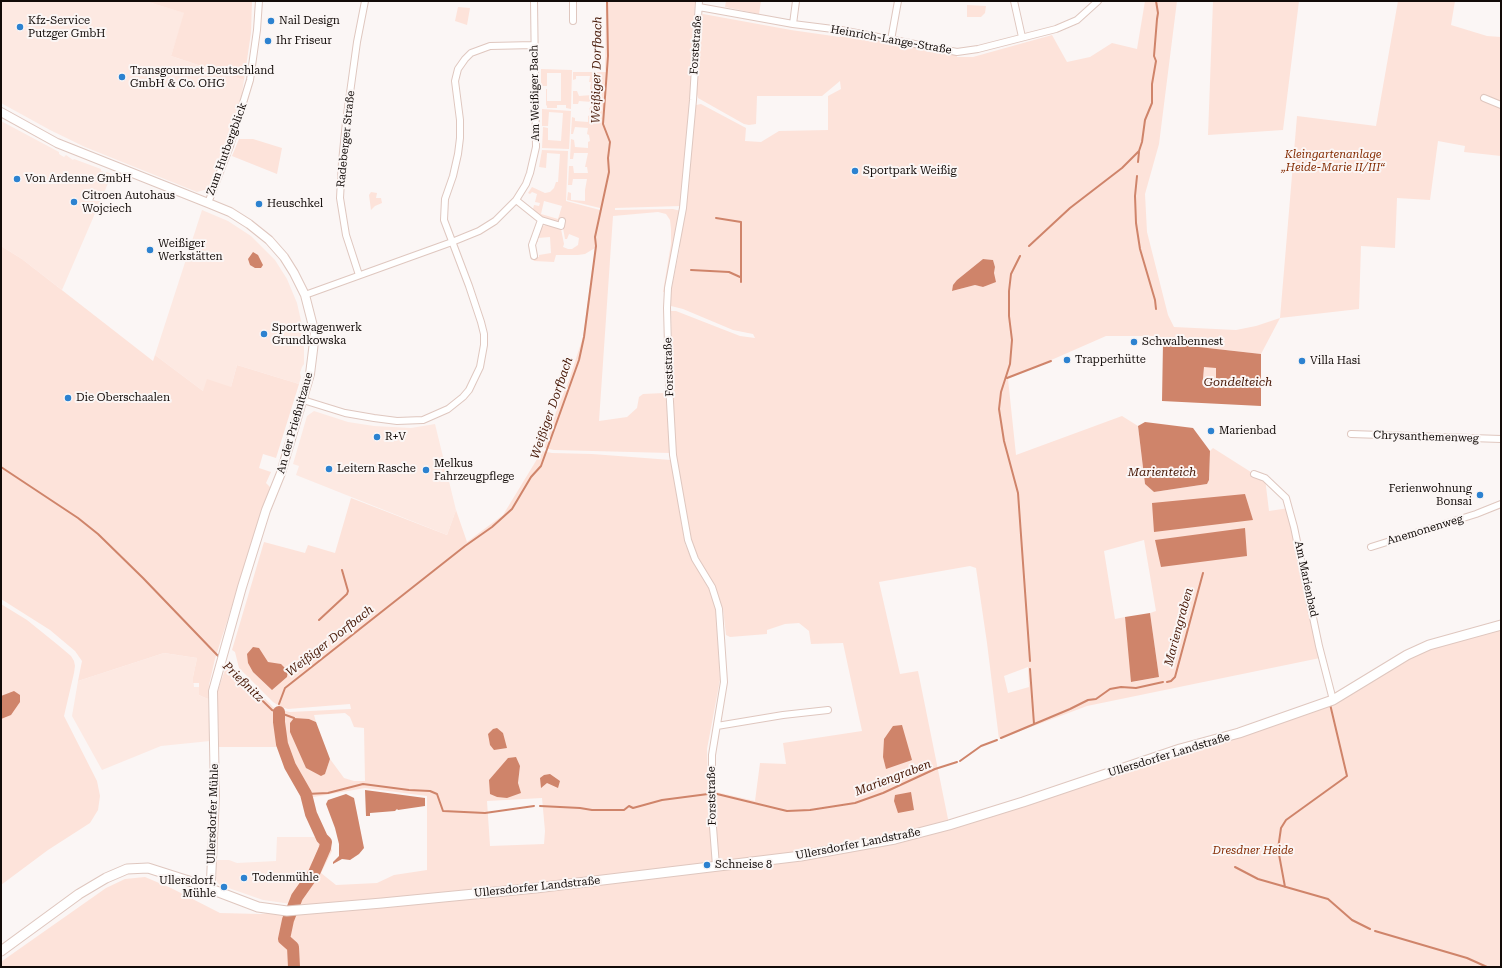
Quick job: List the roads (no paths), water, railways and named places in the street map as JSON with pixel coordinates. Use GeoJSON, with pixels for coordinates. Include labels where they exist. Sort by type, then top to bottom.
{"type":"FeatureCollection","features":[{"type":"Feature","properties":{"kind":"main road","name":"Ullersdorfer Landstraße"},"geometry":{"type":"LineString","coordinates":[[1,951],[79,894],[106,878],[127,869],[148,868],[258,907],[288,911],[536,888],[801,856],[895,839],[1023,802],[1180,749],[1239,733],[1333,700],[1407,654],[1429,645],[1501,625]]}},
{"type":"Feature","properties":{"kind":"street","name":"Zum Hutbergblick"},"geometry":{"type":"LineString","coordinates":[[208,203],[230,146],[250,80],[257,30],[259,1]]}},
{"type":"Feature","properties":{"kind":"street","name":"Radeberger Straße"},"geometry":{"type":"LineString","coordinates":[[359,275],[346,235],[340,198],[346,122],[357,42],[365,1]]}},
{"type":"Feature","properties":{"kind":"street","name":"Am Weißiger Bach"},"geometry":{"type":"LineString","coordinates":[[452,242],[479,231],[495,221],[516,200],[526,184],[530,173],[536,147],[534,1]]}},
{"type":"Feature","properties":{"kind":"street"},"geometry":{"type":"LineString","coordinates":[[573,1],[573,21]]}},
{"type":"Feature","properties":{"kind":"street"},"geometry":{"type":"LineString","coordinates":[[793,24],[796,1]]}},
{"type":"Feature","properties":{"kind":"street"},"geometry":{"type":"LineString","coordinates":[[891,40],[898,1]]}},
{"type":"Feature","properties":{"kind":"street"},"geometry":{"type":"LineString","coordinates":[[1014,1],[1022,37]]}},
{"type":"Feature","properties":{"kind":"street","name":"Heinrich-Lange-Straße"},"geometry":{"type":"LineString","coordinates":[[699,4],[793,24],[841,30],[957,52],[978,49],[1056,29],[1077,20],[1098,1]]}},
{"type":"Feature","properties":{"kind":"street","name":"Forststraße"},"geometry":{"type":"LineString","coordinates":[[699,4],[683,208],[668,288],[667,308],[673,455],[688,540],[695,559],[712,587],[720,609],[724,682],[712,755],[712,814],[716,866]]}},
{"type":"Feature","properties":{"kind":"street"},"geometry":{"type":"LineString","coordinates":[[303,400],[345,413],[397,421],[422,420],[448,409],[469,390],[480,367],[484,345],[484,334],[473,298],[444,220],[445,199],[454,173],[460,138],[460,120],[455,81],[458,69],[471,53],[490,46],[534,45]]}},
{"type":"Feature","properties":{"kind":"street"},"geometry":{"type":"LineString","coordinates":[[1484,98],[1501,105]]}},
{"type":"Feature","properties":{"kind":"street","name":"An der Prießnitzaue"},"geometry":{"type":"LineString","coordinates":[[1,112],[57,143],[230,212],[250,224],[269,240],[287,262],[305,294],[314,334],[311,366],[303,400],[242,587],[213,691]]}},
{"type":"Feature","properties":{"kind":"street"},"geometry":{"type":"LineString","coordinates":[[516,200],[541,220],[561,226],[562,221]]}},
{"type":"Feature","properties":{"kind":"street"},"geometry":{"type":"LineString","coordinates":[[532,254],[532,245],[541,220]]}},
{"type":"Feature","properties":{"kind":"street"},"geometry":{"type":"LineString","coordinates":[[305,294],[452,242]]}},
{"type":"Feature","properties":{"kind":"street","name":"Chrysanthemenweg"},"geometry":{"type":"LineString","coordinates":[[1351,434],[1501,439]]}},
{"type":"Feature","properties":{"kind":"street","name":"Am Marienbad"},"geometry":{"type":"LineString","coordinates":[[1254,474],[1265,478],[1286,498],[1294,527],[1319,646],[1333,700]]}},
{"type":"Feature","properties":{"kind":"street","name":"Anemonenweg"},"geometry":{"type":"LineString","coordinates":[[1371,546],[1476,514],[1501,504]]}},
{"type":"Feature","properties":{"kind":"street","name":"Ullersdorfer Mühle"},"geometry":{"type":"LineString","coordinates":[[208,888],[210,880],[215,796],[213,691]]}},
{"type":"Feature","properties":{"kind":"street"},"geometry":{"type":"LineString","coordinates":[[717,726],[783,715],[828,710]]}},
{"type":"Feature","properties":{"kind":"water"},"geometry":{"type":"Polygon","coordinates":[[[253,252],[258,255],[263,265],[261,268],[255,268],[250,265],[248,259],[253,252]]]}},
{"type":"Feature","properties":{"kind":"water"},"geometry":{"type":"Polygon","coordinates":[[[983,259],[993,260],[996,282],[983,287],[975,285],[952,291],[953,285],[957,280],[983,259]]]}},
{"type":"Feature","properties":{"kind":"water","name":"Gondelteich"},"geometry":{"type":"Polygon","coordinates":[[[1163,343],[1261,354],[1261,406],[1162,401],[1163,343]],[[1204,367],[1203,379],[1216,379],[1216,368],[1204,367]]]}},
{"type":"Feature","properties":{"kind":"water","name":"Marienteich"},"geometry":{"type":"Polygon","coordinates":[[[1145,422],[1193,428],[1210,451],[1209,480],[1207,484],[1154,492],[1145,484],[1138,426],[1145,422]]]}},
{"type":"Feature","properties":{"kind":"water","name":"Marienteich"},"geometry":{"type":"Polygon","coordinates":[[[1245,494],[1253,520],[1154,532],[1152,503],[1245,494]]]}},
{"type":"Feature","properties":{"kind":"water"},"geometry":{"type":"Polygon","coordinates":[[[1245,528],[1247,556],[1161,567],[1155,540],[1245,528]]]}},
{"type":"Feature","properties":{"kind":"water"},"geometry":{"type":"Polygon","coordinates":[[[1150,613],[1159,677],[1131,682],[1125,617],[1150,613]]]}},
{"type":"Feature","properties":{"kind":"water"},"geometry":{"type":"Polygon","coordinates":[[[253,647],[259,648],[268,662],[281,664],[288,671],[287,677],[272,690],[253,672],[248,663],[247,654],[253,647]]]}},
{"type":"Feature","properties":{"kind":"water"},"geometry":{"type":"Polygon","coordinates":[[[14,691],[20,695],[20,702],[11,715],[1,719],[1,696],[14,691]]]}},
{"type":"Feature","properties":{"kind":"water"},"geometry":{"type":"Polygon","coordinates":[[[294,718],[309,719],[316,722],[330,759],[325,774],[321,776],[306,768],[290,732],[290,723],[294,718]]]}},
{"type":"Feature","properties":{"kind":"water"},"geometry":{"type":"Polygon","coordinates":[[[902,725],[912,760],[886,769],[883,757],[884,739],[893,726],[902,725]]]}},
{"type":"Feature","properties":{"kind":"water"},"geometry":{"type":"Polygon","coordinates":[[[497,728],[503,733],[507,748],[494,750],[490,745],[488,734],[493,729],[497,728]]]}},
{"type":"Feature","properties":{"kind":"water"},"geometry":{"type":"Polygon","coordinates":[[[516,757],[520,766],[518,783],[521,793],[507,798],[497,797],[490,794],[489,780],[508,758],[516,757]]]}},
{"type":"Feature","properties":{"kind":"water"},"geometry":{"type":"Polygon","coordinates":[[[550,774],[560,781],[558,788],[547,783],[541,788],[540,778],[544,775],[550,774]]]}},
{"type":"Feature","properties":{"kind":"water"},"geometry":{"type":"Polygon","coordinates":[[[365,790],[425,798],[425,806],[370,813],[370,816],[366,816],[365,790]]]}},
{"type":"Feature","properties":{"kind":"water"},"geometry":{"type":"Polygon","coordinates":[[[911,792],[914,810],[898,813],[894,801],[895,795],[911,792]]]}},
{"type":"Feature","properties":{"kind":"water"},"geometry":{"type":"Polygon","coordinates":[[[346,794],[354,798],[364,848],[359,854],[350,860],[342,859],[333,864],[339,856],[339,844],[326,804],[328,800],[346,794]]]}},
{"type":"Feature","properties":{"kind":"waterway","name":"Weißiger Dorfbach"},"geometry":{"type":"LineString","coordinates":[[279,704],[285,688],[465,546],[492,527],[512,509],[531,477],[541,466],[579,360],[584,337],[596,246],[595,237],[609,172],[608,158],[610,142],[603,124],[608,56],[607,1]]}},
{"type":"Feature","properties":{"kind":"waterway"},"geometry":{"type":"LineString","coordinates":[[1029,246],[1070,208],[1122,168],[1139,151],[1142,142],[1145,120],[1152,103],[1152,84],[1156,61],[1154,56],[1158,13],[1156,1]]}},
{"type":"Feature","properties":{"kind":"waterway"},"geometry":{"type":"LineString","coordinates":[[1138,162],[1139,152]]}},
{"type":"Feature","properties":{"kind":"waterway"},"geometry":{"type":"LineString","coordinates":[[1137,176],[1135,196],[1136,223],[1140,249],[1155,300],[1156,309]]}},
{"type":"Feature","properties":{"kind":"waterway"},"geometry":{"type":"LineString","coordinates":[[716,218],[741,222],[741,282]]}},
{"type":"Feature","properties":{"kind":"waterway"},"geometry":{"type":"LineString","coordinates":[[1020,256],[1011,274],[1009,291],[1009,316],[1012,340],[1010,364],[1001,392],[999,409],[1004,441],[1018,493],[1030,661]]}},
{"type":"Feature","properties":{"kind":"waterway"},"geometry":{"type":"LineString","coordinates":[[691,270],[729,272],[740,277]]}},
{"type":"Feature","properties":{"kind":"waterway"},"geometry":{"type":"LineString","coordinates":[[1007,378],[1051,361]]}},
{"type":"Feature","properties":{"kind":"waterway","name":"Prießnitz"},"geometry":{"type":"LineString","coordinates":[[1,467],[78,518],[98,534],[143,578],[220,658]]}},
{"type":"Feature","properties":{"kind":"waterway"},"geometry":{"type":"LineString","coordinates":[[319,620],[347,594],[348,591],[342,570]]}},
{"type":"Feature","properties":{"kind":"waterway","name":"Mariengraben"},"geometry":{"type":"LineString","coordinates":[[1167,682],[1171,681],[1175,677],[1203,573]]}},
{"type":"Feature","properties":{"kind":"waterway","name":"Prießnitz"},"geometry":{"type":"LineString","coordinates":[[224,663],[272,710],[294,718]]}},
{"type":"Feature","properties":{"kind":"waterway"},"geometry":{"type":"LineString","coordinates":[[1030,669],[1034,724]]}},
{"type":"Feature","properties":{"kind":"waterway","name":"Mariengraben"},"geometry":{"type":"LineString","coordinates":[[1001,738],[1088,700],[1096,699],[1110,689],[1121,687],[1136,688],[1163,682]]}},
{"type":"Feature","properties":{"kind":"waterway"},"geometry":{"type":"LineString","coordinates":[[1285,887],[1278,849],[1281,828],[1286,820],[1347,776],[1330,704]]}},
{"type":"Feature","properties":{"kind":"waterway","name":"Prießnitz"},"geometry":{"type":"LineString","coordinates":[[279,712],[282,744],[290,766],[306,794],[311,814],[322,838],[326,842],[325,848],[314,873],[297,897],[288,920],[284,939],[293,947],[294,967]]}},
{"type":"Feature","properties":{"kind":"waterway"},"geometry":{"type":"LineString","coordinates":[[960,761],[981,746],[997,740]]}},
{"type":"Feature","properties":{"kind":"waterway","name":"Mariengraben"},"geometry":{"type":"LineString","coordinates":[[717,794],[787,811],[810,810],[855,803],[883,793],[935,769],[957,762]]}},
{"type":"Feature","properties":{"kind":"waterway","name":"Mariengraben"},"geometry":{"type":"LineString","coordinates":[[306,794],[328,793],[363,784],[430,791],[437,794],[443,811],[485,813],[534,806]]}},
{"type":"Feature","properties":{"kind":"waterway","name":"Mariengraben"},"geometry":{"type":"LineString","coordinates":[[540,806],[592,810],[624,810],[629,806],[633,808],[662,800],[708,794]]}},
{"type":"Feature","properties":{"kind":"waterway"},"geometry":{"type":"LineString","coordinates":[[1235,867],[1258,879],[1328,899],[1352,920],[1370,929]]}},
{"type":"Feature","properties":{"kind":"waterway"},"geometry":{"type":"LineString","coordinates":[[1375,931],[1467,958],[1487,967]]}},
{"type":"Feature","properties":{"kind":"place","name":"Nail Design"},"geometry":{"type":"Point","coordinates":[271,21]}},
{"type":"Feature","properties":{"kind":"place","name":"Kfz-Service Putzger GmbH"},"geometry":{"type":"Point","coordinates":[20,27]}},
{"type":"Feature","properties":{"kind":"place","name":"Ihr Friseur"},"geometry":{"type":"Point","coordinates":[268,41]}},
{"type":"Feature","properties":{"kind":"place","name":"Transgourmet Deutschland GmbH & Co. OHG"},"geometry":{"type":"Point","coordinates":[122,77]}},
{"type":"Feature","properties":{"kind":"place","name":"Sportpark Weißig"},"geometry":{"type":"Point","coordinates":[855,171]}},
{"type":"Feature","properties":{"kind":"place","name":"Von Ardenne GmbH"},"geometry":{"type":"Point","coordinates":[17,179]}},
{"type":"Feature","properties":{"kind":"place","name":"Citroen Autohaus Wojciech"},"geometry":{"type":"Point","coordinates":[74,202]}},
{"type":"Feature","properties":{"kind":"place","name":"Heuschkel"},"geometry":{"type":"Point","coordinates":[259,204]}},
{"type":"Feature","properties":{"kind":"place","name":"Weißiger Werkstätten"},"geometry":{"type":"Point","coordinates":[150,250]}},
{"type":"Feature","properties":{"kind":"place","name":"Sportwagenwerk Grundkowska"},"geometry":{"type":"Point","coordinates":[264,334]}},
{"type":"Feature","properties":{"kind":"place","name":"Schwalbennest"},"geometry":{"type":"Point","coordinates":[1134,342]}},
{"type":"Feature","properties":{"kind":"place","name":"Trapperhütte"},"geometry":{"type":"Point","coordinates":[1067,360]}},
{"type":"Feature","properties":{"kind":"place","name":"Villa Hasi"},"geometry":{"type":"Point","coordinates":[1302,361]}},
{"type":"Feature","properties":{"kind":"place","name":"Die Oberschaalen"},"geometry":{"type":"Point","coordinates":[68,398]}},
{"type":"Feature","properties":{"kind":"place","name":"Marienbad"},"geometry":{"type":"Point","coordinates":[1211,431]}},
{"type":"Feature","properties":{"kind":"place","name":"R+V"},"geometry":{"type":"Point","coordinates":[377,437]}},
{"type":"Feature","properties":{"kind":"place","name":"Leitern Rasche"},"geometry":{"type":"Point","coordinates":[329,469]}},
{"type":"Feature","properties":{"kind":"place","name":"Melkus Fahrzeugpflege"},"geometry":{"type":"Point","coordinates":[426,470]}},
{"type":"Feature","properties":{"kind":"place","name":"Ferienwohnung Bonsai"},"geometry":{"type":"Point","coordinates":[1480,495]}},
{"type":"Feature","properties":{"kind":"place","name":"Schneise 8"},"geometry":{"type":"Point","coordinates":[707,865]}},
{"type":"Feature","properties":{"kind":"place","name":"Todenmühle"},"geometry":{"type":"Point","coordinates":[244,878]}},
{"type":"Feature","properties":{"kind":"place","name":"Ullersdorf, Mühle"},"geometry":{"type":"Point","coordinates":[224,887]}},
{"type":"Feature","properties":{"kind":"park label","name":"Kleingartenanlage „Heide-Marie II/III“"},"geometry":{"type":"Point","coordinates":[1333,161]}},
{"type":"Feature","properties":{"kind":"park label","name":"Dresdner Heide"},"geometry":{"type":"Point","coordinates":[1253,851]}}]}
